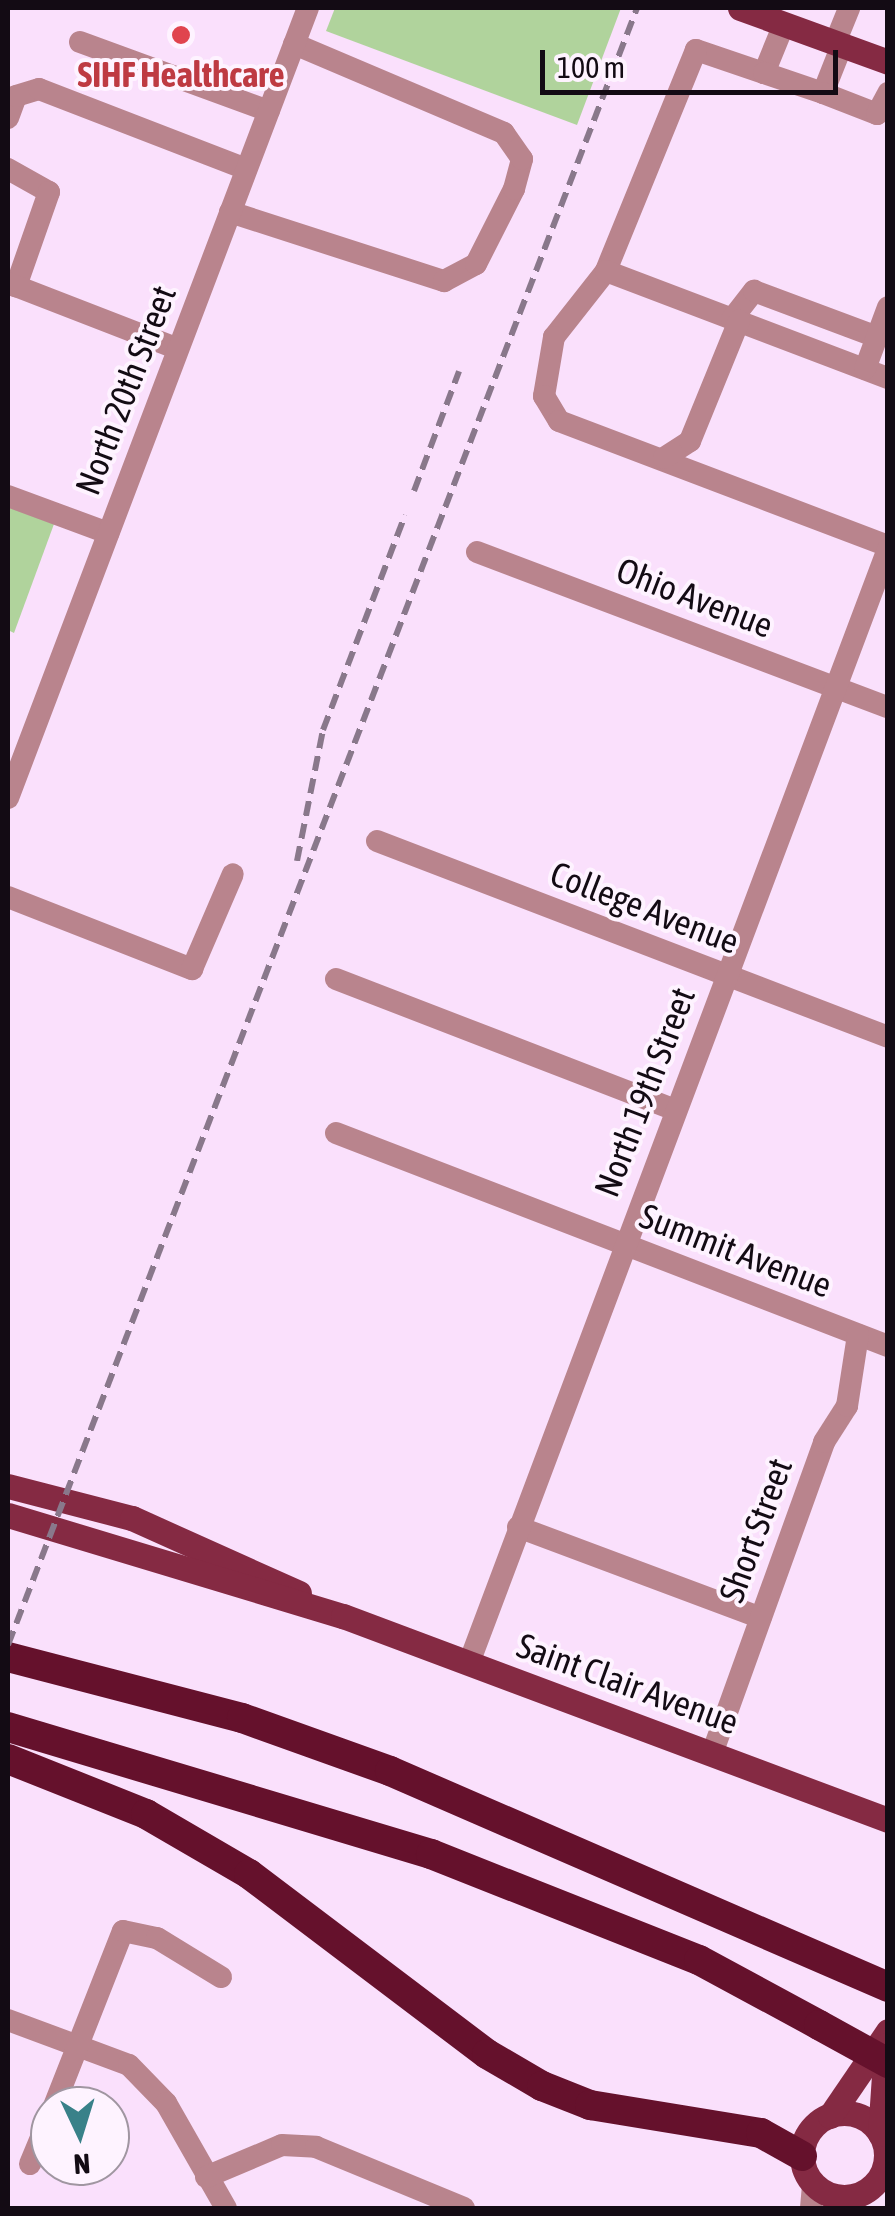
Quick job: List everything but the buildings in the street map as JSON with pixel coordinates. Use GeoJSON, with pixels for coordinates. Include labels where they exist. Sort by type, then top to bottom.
{"type":"FeatureCollection","features":[{"type":"Feature","properties":{"kind":"highway"},"geometry":{"type":"LineString","coordinates":[[8,1657],[242,1718],[390,1771],[843,1963],[888,1987]]}},
{"type":"Feature","properties":{"kind":"highway"},"geometry":{"type":"LineString","coordinates":[[8,1727],[284,1805],[431,1854],[699,1960],[888,2064]]}},
{"type":"Feature","properties":{"kind":"highway"},"geometry":{"type":"LineString","coordinates":[[8,1759],[146,1814],[249,1874],[487,2054],[542,2086],[629,2114],[761,2133],[809,2183]]}},
{"type":"Feature","properties":{"kind":"main road"},"geometry":{"type":"LineString","coordinates":[[740,8],[888,62]]}},
{"type":"Feature","properties":{"kind":"main road","name":"Saint Clair Avenue"},"geometry":{"type":"LineString","coordinates":[[8,1486],[132,1518],[343,1616]]}},
{"type":"Feature","properties":{"kind":"main road","name":"Saint Clair Avenue"},"geometry":{"type":"LineString","coordinates":[[8,1515],[343,1616],[713,1750],[888,1820]]}},
{"type":"Feature","properties":{"kind":"main road"},"geometry":{"type":"LineString","coordinates":[[888,2032],[880,2134],[885,2166],[858,2196],[809,2183],[808,2135],[830,2116],[888,2032]]}},
{"type":"Feature","properties":{"kind":"main road"},"geometry":{"type":"LineString","coordinates":[[830,2116],[854,2115],[880,2134]]}},
{"type":"Feature","properties":{"kind":"street","name":"North 20th Street"},"geometry":{"type":"LineString","coordinates":[[8,798],[308,8]]}},
{"type":"Feature","properties":{"kind":"street"},"geometry":{"type":"LineString","coordinates":[[823,94],[848,8]]}},
{"type":"Feature","properties":{"kind":"street"},"geometry":{"type":"LineString","coordinates":[[764,73],[784,24]]}},
{"type":"Feature","properties":{"kind":"street"},"geometry":{"type":"LineString","coordinates":[[80,42],[268,111]]}},
{"type":"Feature","properties":{"kind":"street"},"geometry":{"type":"LineString","coordinates":[[230,212],[444,281],[476,264],[514,190],[522,159],[504,133],[294,44]]}},
{"type":"Feature","properties":{"kind":"street"},"geometry":{"type":"LineString","coordinates":[[888,93],[882,117],[696,50],[606,271],[554,337],[543,370],[548,411],[888,547]]}},
{"type":"Feature","properties":{"kind":"street"},"geometry":{"type":"LineString","coordinates":[[8,118],[16,96],[38,89],[246,169]]}},
{"type":"Feature","properties":{"kind":"street"},"geometry":{"type":"LineString","coordinates":[[8,169],[50,192],[12,284],[178,349]]}},
{"type":"Feature","properties":{"kind":"street"},"geometry":{"type":"LineString","coordinates":[[606,271],[876,373],[877,337],[888,307]]}},
{"type":"Feature","properties":{"kind":"street"},"geometry":{"type":"LineString","coordinates":[[664,458],[690,440],[736,320],[754,292],[877,337]]}},
{"type":"Feature","properties":{"kind":"street"},"geometry":{"type":"LineString","coordinates":[[8,496],[108,533]]}},
{"type":"Feature","properties":{"kind":"street","name":"North 19th Street"},"geometry":{"type":"LineString","coordinates":[[469,1663],[622,1243],[888,547]]}},
{"type":"Feature","properties":{"kind":"street","name":"Ohio Avenue"},"geometry":{"type":"LineString","coordinates":[[477,552],[888,707]]}},
{"type":"Feature","properties":{"kind":"street","name":"College Avenue"},"geometry":{"type":"LineString","coordinates":[[377,841],[888,1037]]}},
{"type":"Feature","properties":{"kind":"street"},"geometry":{"type":"LineString","coordinates":[[8,897],[192,968],[233,874]]}},
{"type":"Feature","properties":{"kind":"street"},"geometry":{"type":"LineString","coordinates":[[336,979],[675,1110]]}},
{"type":"Feature","properties":{"kind":"street","name":"Summit Avenue"},"geometry":{"type":"LineString","coordinates":[[336,1134],[888,1346]]}},
{"type":"Feature","properties":{"kind":"street","name":"Short Street"},"geometry":{"type":"LineString","coordinates":[[713,1750],[824,1442],[847,1406],[858,1335]]}},
{"type":"Feature","properties":{"kind":"street"},"geometry":{"type":"LineString","coordinates":[[518,1527],[760,1618]]}},
{"type":"Feature","properties":{"kind":"street"},"geometry":{"type":"LineString","coordinates":[[62,2086],[123,1931],[157,1938],[221,1977]]}},
{"type":"Feature","properties":{"kind":"street"},"geometry":{"type":"LineString","coordinates":[[8,2020],[129,2065],[166,2103],[226,2208]]}},
{"type":"Feature","properties":{"kind":"street"},"geometry":{"type":"LineString","coordinates":[[206,2176],[282,2145],[316,2147],[464,2208]]}},
{"type":"Feature","properties":{"kind":"green space"},"geometry":{"type":"Polygon","coordinates":[[[335,8],[621,8],[577,125],[326,31],[335,8]]]}},
{"type":"Feature","properties":{"kind":"green space"},"geometry":{"type":"Polygon","coordinates":[[[8,507],[54,524],[14,633],[8,630],[8,507]]]}},
{"type":"Feature","properties":{"kind":"railway"},"geometry":{"type":"LineString","coordinates":[[8,1645],[637,8]]}},
{"type":"Feature","properties":{"kind":"railway"},"geometry":{"type":"LineString","coordinates":[[414,491],[459,371]]}},
{"type":"Feature","properties":{"kind":"railway"},"geometry":{"type":"LineString","coordinates":[[297,861],[323,730],[405,515]]}},
{"type":"Feature","properties":{"kind":"place","name":"SIHF Healthcare"},"geometry":{"type":"Point","coordinates":[181,35]}}]}
